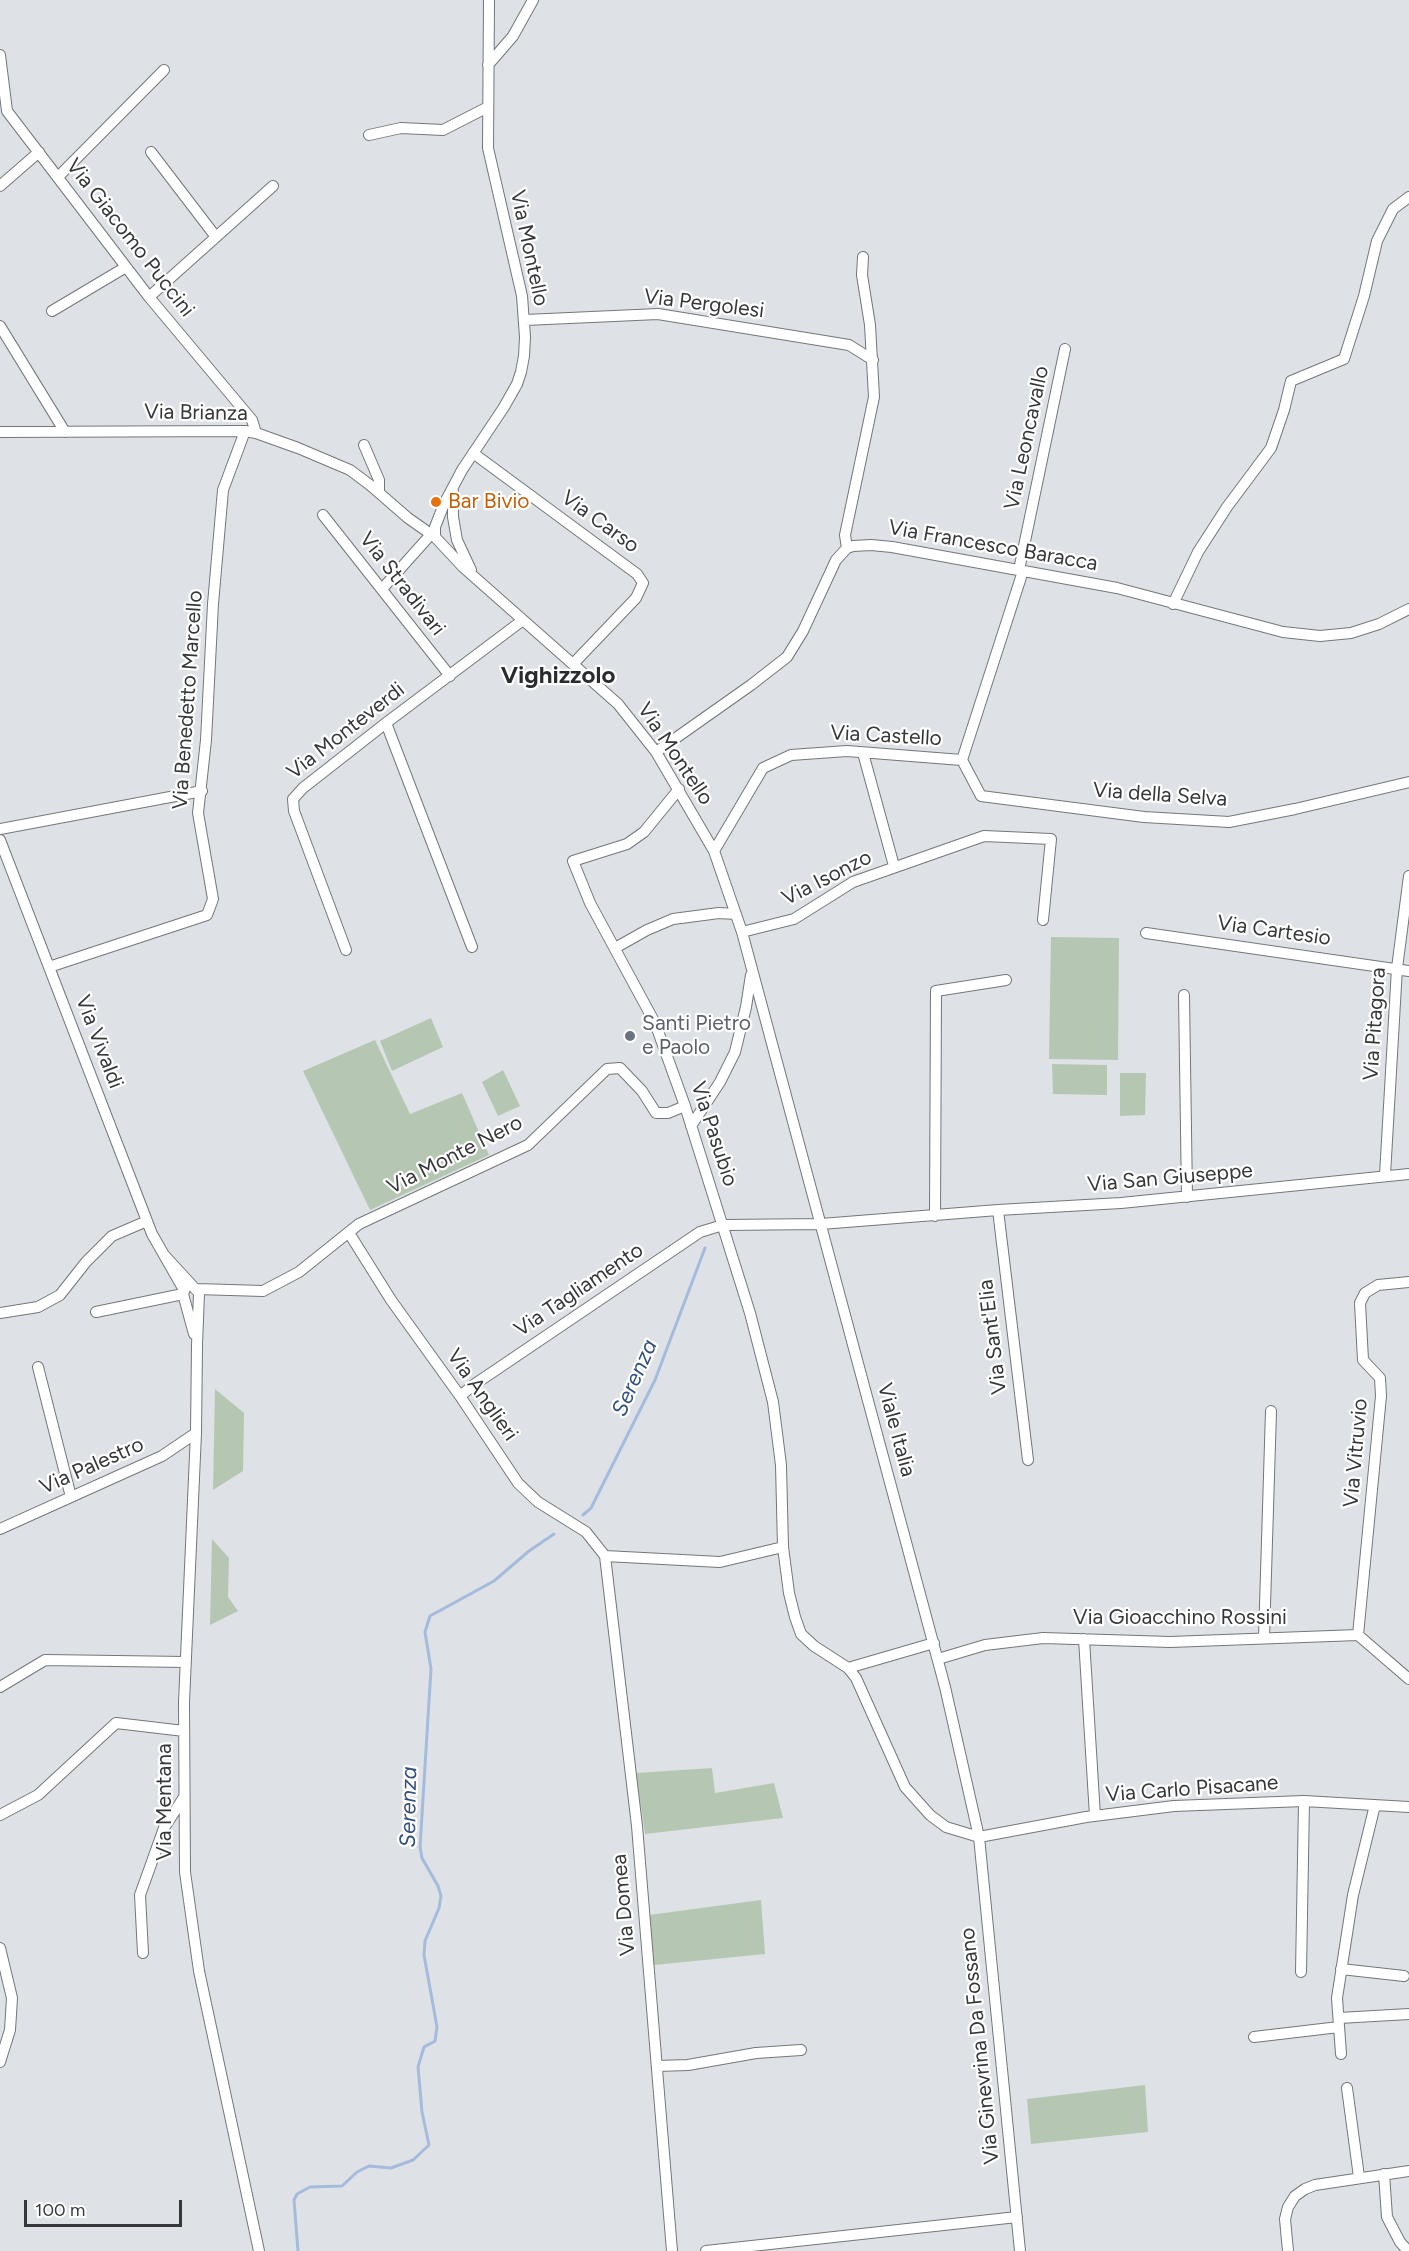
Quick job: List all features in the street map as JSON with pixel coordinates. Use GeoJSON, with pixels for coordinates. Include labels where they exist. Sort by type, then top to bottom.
{"type":"FeatureCollection","features":[{"type":"Feature","properties":{"kind":"street","name":"Via Montello"},"geometry":{"type":"LineString","coordinates":[[489,0],[489,156],[522,296],[525,320],[524,356],[517,384],[444,504],[434,534],[454,560],[618,704],[656,752],[714,851],[742,932],[752,970]]}},
{"type":"Feature","properties":{"kind":"street"},"geometry":{"type":"LineString","coordinates":[[489,65],[513,36],[533,0]]}},
{"type":"Feature","properties":{"kind":"street","name":"Via Giacomo Puccini"},"geometry":{"type":"LineString","coordinates":[[0,55],[7,111],[149,297],[252,420],[251,432]]}},
{"type":"Feature","properties":{"kind":"street"},"geometry":{"type":"LineString","coordinates":[[57,177],[164,70]]}},
{"type":"Feature","properties":{"kind":"street"},"geometry":{"type":"LineString","coordinates":[[369,135],[401,128],[443,130],[488,107]]}},
{"type":"Feature","properties":{"kind":"street"},"geometry":{"type":"LineString","coordinates":[[0,186],[39,152]]}},
{"type":"Feature","properties":{"kind":"street"},"geometry":{"type":"LineString","coordinates":[[151,152],[216,237]]}},
{"type":"Feature","properties":{"kind":"street"},"geometry":{"type":"LineString","coordinates":[[149,297],[273,186]]}},
{"type":"Feature","properties":{"kind":"street"},"geometry":{"type":"LineString","coordinates":[[1173,603],[1197,552],[1271,448],[1291,381],[1344,359],[1364,296],[1377,241],[1393,209],[1409,197]]}},
{"type":"Feature","properties":{"kind":"street"},"geometry":{"type":"LineString","coordinates":[[656,752],[752,686],[787,657],[836,560],[847,548],[845,535],[874,397],[873,360],[862,275],[863,257]]}},
{"type":"Feature","properties":{"kind":"street"},"geometry":{"type":"LineString","coordinates":[[52,311],[126,267]]}},
{"type":"Feature","properties":{"kind":"street","name":"Via Pergolesi"},"geometry":{"type":"LineString","coordinates":[[525,320],[658,314],[849,345],[873,360]]}},
{"type":"Feature","properties":{"kind":"street"},"geometry":{"type":"LineString","coordinates":[[0,326],[65,432]]}},
{"type":"Feature","properties":{"kind":"street","name":"Via Leoncavallo"},"geometry":{"type":"LineString","coordinates":[[962,760],[1021,570],[1065,349]]}},
{"type":"Feature","properties":{"kind":"street","name":"Via Brianza"},"geometry":{"type":"LineString","coordinates":[[0,432],[251,432],[331,460],[357,474],[419,526],[434,534]]}},
{"type":"Feature","properties":{"kind":"street","name":"Via Benedetto Marcello"},"geometry":{"type":"LineString","coordinates":[[49,968],[207,915],[213,899],[198,813],[202,791],[213,604],[223,490],[251,432]]}},
{"type":"Feature","properties":{"kind":"street"},"geometry":{"type":"LineString","coordinates":[[364,445],[379,480],[379,493]]}},
{"type":"Feature","properties":{"kind":"street","name":"Via Carso"},"geometry":{"type":"LineString","coordinates":[[473,453],[637,574],[643,583],[636,598],[573,664]]}},
{"type":"Feature","properties":{"kind":"street","name":"Via Montello"},"geometry":{"type":"LineString","coordinates":[[454,486],[452,510],[455,530],[462,555],[478,580]]}},
{"type":"Feature","properties":{"kind":"street","name":"Via Stradivari"},"geometry":{"type":"LineString","coordinates":[[323,515],[450,676]]}},
{"type":"Feature","properties":{"kind":"street"},"geometry":{"type":"LineString","coordinates":[[382,589],[445,520],[455,530],[449,542],[434,534]]}},
{"type":"Feature","properties":{"kind":"street","name":"Via Francesco Baracca"},"geometry":{"type":"LineString","coordinates":[[847,548],[871,545],[892,547],[1117,588],[1283,632],[1320,636],[1351,633],[1379,624],[1409,609]]}},
{"type":"Feature","properties":{"kind":"street","name":"Via Monteverdi"},"geometry":{"type":"LineString","coordinates":[[346,950],[294,811],[293,799],[303,788],[386,723],[523,620]]}},
{"type":"Feature","properties":{"kind":"street"},"geometry":{"type":"LineString","coordinates":[[386,723],[472,947]]}},
{"type":"Feature","properties":{"kind":"street","name":"Via Castello"},"geometry":{"type":"LineString","coordinates":[[714,851],[763,768],[791,755],[848,751],[962,760]]}},
{"type":"Feature","properties":{"kind":"street","name":"Via Isonzo"},"geometry":{"type":"LineString","coordinates":[[863,753],[894,866]]}},
{"type":"Feature","properties":{"kind":"street","name":"Via della Selva"},"geometry":{"type":"LineString","coordinates":[[962,760],[981,796],[1144,816],[1228,822],[1409,782]]}},
{"type":"Feature","properties":{"kind":"street","name":"Via Pasubio"},"geometry":{"type":"LineString","coordinates":[[679,789],[644,832],[627,844],[573,861],[590,903],[655,1023],[685,1106],[750,1313],[773,1402],[781,1465],[783,1547],[789,1593],[801,1634],[814,1647],[848,1668]]}},
{"type":"Feature","properties":{"kind":"street"},"geometry":{"type":"LineString","coordinates":[[0,829],[202,791]]}},
{"type":"Feature","properties":{"kind":"street","name":"Via Isonzo"},"geometry":{"type":"LineString","coordinates":[[742,932],[794,919],[853,882],[984,836],[1051,839],[1043,920]]}},
{"type":"Feature","properties":{"kind":"street","name":"Via Vivaldi"},"geometry":{"type":"LineString","coordinates":[[0,840],[147,1221],[184,1294]]}},
{"type":"Feature","properties":{"kind":"street","name":"Via Pitagora"},"geometry":{"type":"LineString","coordinates":[[1385,1175],[1397,968],[1409,876]]}},
{"type":"Feature","properties":{"kind":"street"},"geometry":{"type":"LineString","coordinates":[[615,948],[673,919],[710,913],[736,914]]}},
{"type":"Feature","properties":{"kind":"street","name":"Via Cartesio"},"geometry":{"type":"LineString","coordinates":[[1146,933],[1409,971]]}},
{"type":"Feature","properties":{"kind":"street"},"geometry":{"type":"LineString","coordinates":[[691,1126],[720,1082],[735,1052],[752,970]]}},
{"type":"Feature","properties":{"kind":"street","name":"Viale Italia"},"geometry":{"type":"LineString","coordinates":[[752,970],[938,1659],[979,1836]]}},
{"type":"Feature","properties":{"kind":"street"},"geometry":{"type":"LineString","coordinates":[[935,1216],[936,991],[1006,980]]}},
{"type":"Feature","properties":{"kind":"street"},"geometry":{"type":"LineString","coordinates":[[1184,995],[1187,1197]]}},
{"type":"Feature","properties":{"kind":"street","name":"Via Monte Nero"},"geometry":{"type":"LineString","coordinates":[[184,1294],[191,1286],[198,1292],[219,1288],[263,1291],[299,1272],[369,1220],[528,1145],[607,1069],[620,1068],[642,1091],[656,1113],[668,1113],[685,1106]]}},
{"type":"Feature","properties":{"kind":"street","name":"Via San Giuseppe"},"geometry":{"type":"LineString","coordinates":[[821,1224],[1121,1203],[1409,1174]]}},
{"type":"Feature","properties":{"kind":"street","name":"Via Sant'Elia"},"geometry":{"type":"LineString","coordinates":[[998,1210],[1028,1460]]}},
{"type":"Feature","properties":{"kind":"street"},"geometry":{"type":"LineString","coordinates":[[0,1313],[38,1306],[60,1294],[86,1262],[112,1236],[147,1221]]}},
{"type":"Feature","properties":{"kind":"street","name":"Via Tagliamento"},"geometry":{"type":"LineString","coordinates":[[460,1396],[700,1232],[723,1225],[821,1224]]}},
{"type":"Feature","properties":{"kind":"street","name":"Via Anglieri"},"geometry":{"type":"LineString","coordinates":[[350,1233],[391,1300],[460,1396],[518,1484],[538,1502],[586,1532],[605,1556]]}},
{"type":"Feature","properties":{"kind":"street","name":"Via Vivaldi"},"geometry":{"type":"LineString","coordinates":[[165,1256],[198,1292]]}},
{"type":"Feature","properties":{"kind":"street","name":"Via Vitruvio"},"geometry":{"type":"LineString","coordinates":[[1358,1635],[1381,1396],[1380,1378],[1363,1360],[1360,1303],[1365,1293],[1378,1285],[1409,1282]]}},
{"type":"Feature","properties":{"kind":"street","name":"Via Mentana"},"geometry":{"type":"LineString","coordinates":[[198,1292],[196,1433],[185,1662],[185,1872],[199,1971],[259,2251]]}},
{"type":"Feature","properties":{"kind":"street"},"geometry":{"type":"LineString","coordinates":[[96,1312],[184,1294]]}},
{"type":"Feature","properties":{"kind":"street","name":"Via Mentana"},"geometry":{"type":"LineString","coordinates":[[184,1294],[196,1345]]}},
{"type":"Feature","properties":{"kind":"street"},"geometry":{"type":"LineString","coordinates":[[38,1367],[71,1497]]}},
{"type":"Feature","properties":{"kind":"street"},"geometry":{"type":"LineString","coordinates":[[1264,1638],[1271,1411]]}},
{"type":"Feature","properties":{"kind":"street","name":"Via Palestro"},"geometry":{"type":"LineString","coordinates":[[0,1529],[162,1456],[196,1433]]}},
{"type":"Feature","properties":{"kind":"street"},"geometry":{"type":"LineString","coordinates":[[605,1556],[720,1562],[783,1547]]}},
{"type":"Feature","properties":{"kind":"street","name":"Via Domea"},"geometry":{"type":"LineString","coordinates":[[605,1556],[637,1826],[672,2251]]}},
{"type":"Feature","properties":{"kind":"street"},"geometry":{"type":"LineString","coordinates":[[1358,1635],[1409,1679]]}},
{"type":"Feature","properties":{"kind":"street","name":"Via Gioacchino Rossini"},"geometry":{"type":"LineString","coordinates":[[938,1659],[985,1646],[1043,1638],[1170,1642],[1358,1635]]}},
{"type":"Feature","properties":{"kind":"street"},"geometry":{"type":"LineString","coordinates":[[1084,1639],[1095,1815]]}},
{"type":"Feature","properties":{"kind":"street"},"geometry":{"type":"LineString","coordinates":[[933,1643],[848,1668],[856,1678],[905,1786],[930,1815],[946,1827],[979,1836]]}},
{"type":"Feature","properties":{"kind":"street"},"geometry":{"type":"LineString","coordinates":[[0,1687],[45,1660],[185,1662]]}},
{"type":"Feature","properties":{"kind":"street"},"geometry":{"type":"LineString","coordinates":[[0,1815],[38,1795],[116,1724],[184,1731]]}},
{"type":"Feature","properties":{"kind":"street"},"geometry":{"type":"LineString","coordinates":[[143,1953],[140,1895],[164,1828],[184,1797]]}},
{"type":"Feature","properties":{"kind":"street"},"geometry":{"type":"LineString","coordinates":[[1301,1972],[1304,1801]]}},
{"type":"Feature","properties":{"kind":"street","name":"Via Carlo Pisacane"},"geometry":{"type":"LineString","coordinates":[[979,1836],[1095,1815],[1174,1806],[1304,1801],[1409,1807]]}},
{"type":"Feature","properties":{"kind":"street"},"geometry":{"type":"LineString","coordinates":[[1341,2054],[1337,1998],[1353,1895],[1375,1805]]}},
{"type":"Feature","properties":{"kind":"street","name":"Via Ginevrina Da Fossano"},"geometry":{"type":"LineString","coordinates":[[979,1836],[1020,2251]]}},
{"type":"Feature","properties":{"kind":"street"},"geometry":{"type":"LineString","coordinates":[[0,1948],[12,1998],[10,2030],[0,2062]]}},
{"type":"Feature","properties":{"kind":"street"},"geometry":{"type":"LineString","coordinates":[[1341,1969],[1404,1976]]}},
{"type":"Feature","properties":{"kind":"street"},"geometry":{"type":"LineString","coordinates":[[1254,2037],[1339,2022],[1409,2014]]}},
{"type":"Feature","properties":{"kind":"street"},"geometry":{"type":"LineString","coordinates":[[657,2066],[688,2065],[756,2053],[801,2050]]}},
{"type":"Feature","properties":{"kind":"street"},"geometry":{"type":"LineString","coordinates":[[1347,2088],[1359,2177]]}},
{"type":"Feature","properties":{"kind":"street"},"geometry":{"type":"LineString","coordinates":[[1288,2251],[1285,2219],[1288,2207],[1295,2196],[1315,2185],[1409,2171]]}},
{"type":"Feature","properties":{"kind":"street"},"geometry":{"type":"LineString","coordinates":[[1384,2174],[1387,2217],[1400,2242],[1408,2251]]}},
{"type":"Feature","properties":{"kind":"street"},"geometry":{"type":"LineString","coordinates":[[706,2251],[1017,2217]]}},
{"type":"Feature","properties":{"kind":"green space"},"geometry":{"type":"Polygon","coordinates":[[[1051,937],[1119,938],[1118,1060],[1049,1059],[1051,937]]]}},
{"type":"Feature","properties":{"kind":"green space"},"geometry":{"type":"Polygon","coordinates":[[[431,1018],[443,1047],[392,1071],[380,1041],[431,1018]]]}},
{"type":"Feature","properties":{"kind":"green space"},"geometry":{"type":"Polygon","coordinates":[[[375,1040],[410,1114],[462,1093],[489,1155],[370,1210],[303,1071],[375,1040]]]}},
{"type":"Feature","properties":{"kind":"green space"},"geometry":{"type":"Polygon","coordinates":[[[1052,1064],[1107,1065],[1107,1095],[1053,1094],[1052,1064]]]}},
{"type":"Feature","properties":{"kind":"green space"},"geometry":{"type":"Polygon","coordinates":[[[503,1070],[520,1106],[498,1116],[482,1082],[503,1070]]]}},
{"type":"Feature","properties":{"kind":"green space"},"geometry":{"type":"Polygon","coordinates":[[[1120,1073],[1146,1073],[1145,1115],[1120,1116],[1120,1073]]]}},
{"type":"Feature","properties":{"kind":"green space"},"geometry":{"type":"Polygon","coordinates":[[[215,1389],[244,1413],[243,1471],[213,1490],[215,1389]]]}},
{"type":"Feature","properties":{"kind":"green space"},"geometry":{"type":"Polygon","coordinates":[[[212,1539],[229,1558],[228,1597],[238,1611],[210,1625],[212,1539]]]}},
{"type":"Feature","properties":{"kind":"green space"},"geometry":{"type":"Polygon","coordinates":[[[712,1768],[715,1793],[774,1783],[783,1818],[645,1834],[636,1773],[712,1768]]]}},
{"type":"Feature","properties":{"kind":"green space"},"geometry":{"type":"Polygon","coordinates":[[[761,1900],[765,1954],[654,1965],[649,1915],[761,1900]]]}},
{"type":"Feature","properties":{"kind":"green space"},"geometry":{"type":"Polygon","coordinates":[[[1145,2085],[1148,2132],[1031,2144],[1027,2099],[1145,2085]]]}},
{"type":"Feature","properties":{"kind":"waterway","name":"Serenza"},"geometry":{"type":"LineString","coordinates":[[583,1515],[591,1508],[655,1380],[705,1248]]}},
{"type":"Feature","properties":{"kind":"waterway","name":"Serenza"},"geometry":{"type":"LineString","coordinates":[[298,2251],[294,2200],[297,2194],[310,2187],[342,2186],[357,2172],[369,2166],[391,2168],[413,2160],[429,2145],[422,2112],[418,2067],[424,2047],[435,2041],[437,2027],[424,1955],[425,1941],[439,1908],[441,1896],[422,1858],[420,1847],[431,1669],[425,1632],[430,1616],[494,1581],[529,1551],[554,1534]]}},
{"type":"Feature","properties":{"kind":"place","name":"Bar Bivio"},"geometry":{"type":"Point","coordinates":[436,502]}},
{"type":"Feature","properties":{"kind":"place","name":"Santi Pietro e Paolo"},"geometry":{"type":"Point","coordinates":[630,1036]}},
{"type":"Feature","properties":{"kind":"district","name":"Vighizzolo"},"geometry":{"type":"Point","coordinates":[558,676]}}]}
